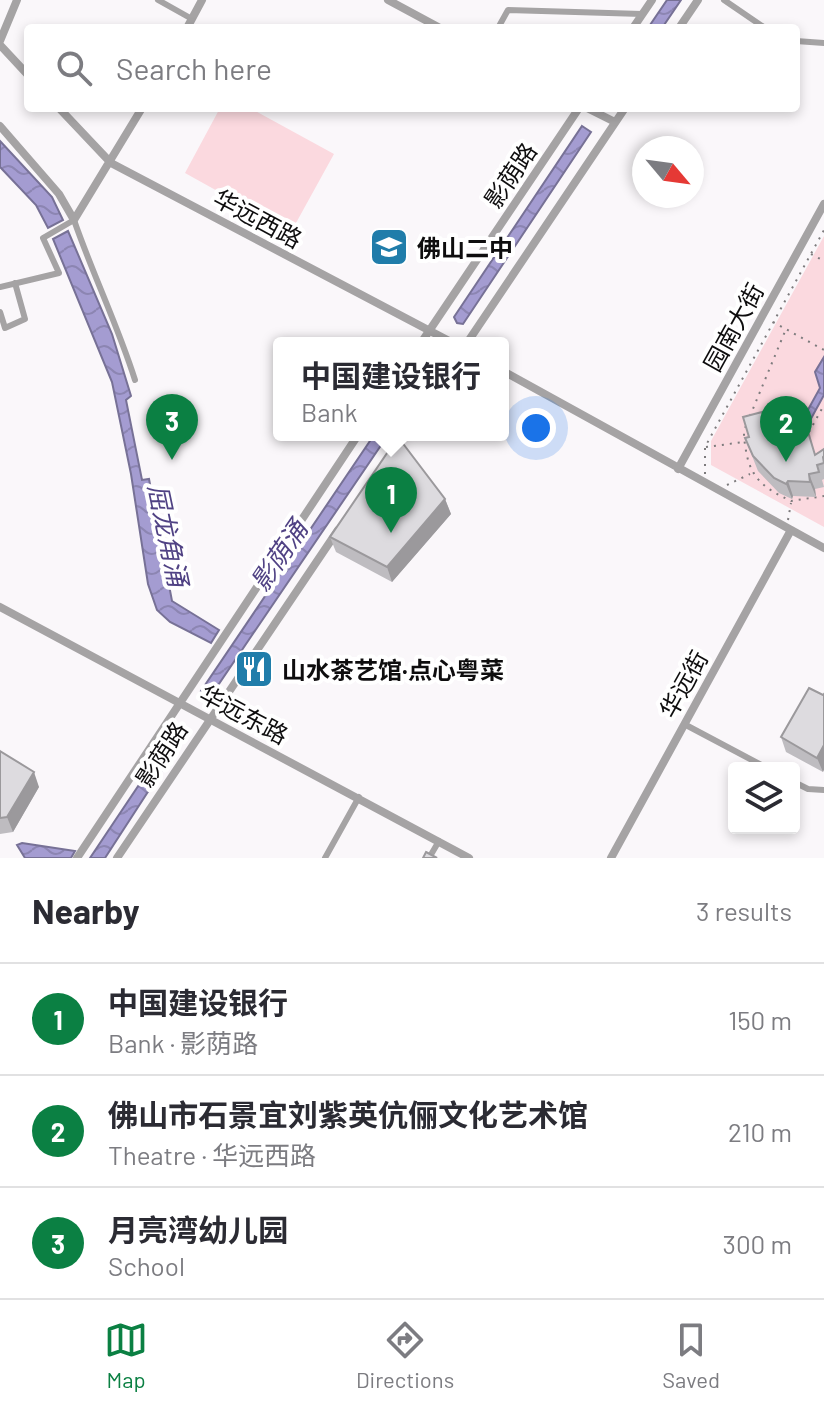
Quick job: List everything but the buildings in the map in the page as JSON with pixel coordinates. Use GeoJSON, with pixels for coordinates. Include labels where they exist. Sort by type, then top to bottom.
{"type":"FeatureCollection","features":[{"type":"Feature","properties":{"kind":"street"},"geometry":{"type":"LineString","coordinates":[[17,0],[0,43],[24,70]]}},
{"type":"Feature","properties":{"kind":"street"},"geometry":{"type":"LineString","coordinates":[[158,0],[192,19]]}},
{"type":"Feature","properties":{"kind":"street"},"geometry":{"type":"LineString","coordinates":[[189,24],[202,0]]}},
{"type":"Feature","properties":{"kind":"street"},"geometry":{"type":"LineString","coordinates":[[388,0],[433,24]]}},
{"type":"Feature","properties":{"kind":"street"},"geometry":{"type":"LineString","coordinates":[[636,24],[652,0]]}},
{"type":"Feature","properties":{"kind":"street"},"geometry":{"type":"LineString","coordinates":[[682,24],[698,0]]}},
{"type":"Feature","properties":{"kind":"street"},"geometry":{"type":"LineString","coordinates":[[724,0],[759,24]]}},
{"type":"Feature","properties":{"kind":"street"},"geometry":{"type":"LineString","coordinates":[[500,24],[508,10],[642,14]]}},
{"type":"Feature","properties":{"kind":"street"},"geometry":{"type":"LineString","coordinates":[[800,41],[824,43]]}},
{"type":"Feature","properties":{"kind":"street","name":"华远西路"},"geometry":{"type":"LineString","coordinates":[[63,112],[111,163],[441,337]]}},
{"type":"Feature","properties":{"kind":"street"},"geometry":{"type":"LineString","coordinates":[[0,287],[59,273],[43,238],[74,220],[140,112]]}},
{"type":"Feature","properties":{"kind":"street","name":"影荫路"},"geometry":{"type":"LineString","coordinates":[[425,337],[576,112]]}},
{"type":"Feature","properties":{"kind":"street"},"geometry":{"type":"LineString","coordinates":[[596,112],[612,120]]}},
{"type":"Feature","properties":{"kind":"street"},"geometry":{"type":"LineString","coordinates":[[471,337],[612,120],[621,112]]}},
{"type":"Feature","properties":{"kind":"street"},"geometry":{"type":"LineString","coordinates":[[0,126],[59,194],[74,220],[88,262],[114,317],[135,380]]}},
{"type":"Feature","properties":{"kind":"street","name":"园南大街"},"geometry":{"type":"LineString","coordinates":[[678,469],[824,204]]}},
{"type":"Feature","properties":{"kind":"street"},"geometry":{"type":"LineString","coordinates":[[0,312],[5,328],[25,319],[15,283]]}},
{"type":"Feature","properties":{"kind":"street"},"geometry":{"type":"LineString","coordinates":[[509,374],[824,548]]}},
{"type":"Feature","properties":{"kind":"street","name":"影荫路"},"geometry":{"type":"LineString","coordinates":[[77,858],[354,441]]}},
{"type":"Feature","properties":{"kind":"street","name":"影荫路"},"geometry":{"type":"LineString","coordinates":[[117,858],[208,718],[341,525]]}},
{"type":"Feature","properties":{"kind":"street","name":"华远街"},"geometry":{"type":"LineString","coordinates":[[611,858],[789,526]]}},
{"type":"Feature","properties":{"kind":"street","name":"华远东路"},"geometry":{"type":"LineString","coordinates":[[0,607],[469,858]]}},
{"type":"Feature","properties":{"kind":"street"},"geometry":{"type":"LineString","coordinates":[[684,724],[756,762]]}},
{"type":"Feature","properties":{"kind":"street"},"geometry":{"type":"LineString","coordinates":[[800,785],[824,790]]}},
{"type":"Feature","properties":{"kind":"street"},"geometry":{"type":"LineString","coordinates":[[325,858],[359,797]]}},
{"type":"Feature","properties":{"kind":"street"},"geometry":{"type":"LineString","coordinates":[[429,858],[439,841]]}},
{"type":"Feature","properties":{"kind":"path"},"geometry":{"type":"LineString","coordinates":[[703,470],[705,447],[824,230]]}},
{"type":"Feature","properties":{"kind":"path"},"geometry":{"type":"LineString","coordinates":[[819,240],[824,240]]}},
{"type":"Feature","properties":{"kind":"path"},"geometry":{"type":"LineString","coordinates":[[811,253],[824,261]]}},
{"type":"Feature","properties":{"kind":"path"},"geometry":{"type":"LineString","coordinates":[[773,322],[824,350]]}},
{"type":"Feature","properties":{"kind":"path"},"geometry":{"type":"LineString","coordinates":[[786,329],[776,362],[743,432],[752,473],[759,482],[791,501],[824,496]]}},
{"type":"Feature","properties":{"kind":"path"},"geometry":{"type":"LineString","coordinates":[[806,438],[824,405]]}},
{"type":"Feature","properties":{"kind":"path"},"geometry":{"type":"LineString","coordinates":[[705,447],[745,442]]}},
{"type":"Feature","properties":{"kind":"path"},"geometry":{"type":"LineString","coordinates":[[722,487],[752,473]]}},
{"type":"Feature","properties":{"kind":"path"},"geometry":{"type":"LineString","coordinates":[[789,526],[791,501]]}},
{"type":"Feature","properties":{"kind":"shaded area"},"geometry":{"type":"Polygon","coordinates":[[[218,112],[257,112],[334,154],[291,232],[185,173],[218,112]]]}},
{"type":"Feature","properties":{"kind":"shaded area"},"geometry":{"type":"Polygon","coordinates":[[[824,236],[824,527],[711,465],[711,441],[824,236]]]}},
{"type":"Feature","properties":{"kind":"water"},"geometry":{"type":"Polygon","coordinates":[[[667,0],[681,0],[665,24],[651,24],[667,0]]]}},
{"type":"Feature","properties":{"kind":"water"},"geometry":{"type":"Polygon","coordinates":[[[582,126],[591,132],[463,324],[457,323],[454,317],[582,126]]]}},
{"type":"Feature","properties":{"kind":"water"},"geometry":{"type":"Polygon","coordinates":[[[0,141],[52,197],[63,220],[48,228],[36,205],[0,167],[0,141]]]}},
{"type":"Feature","properties":{"kind":"water"},"geometry":{"type":"Polygon","coordinates":[[[68,231],[112,334],[131,396],[126,400],[142,480],[149,479],[172,601],[219,630],[211,643],[170,622],[157,610],[148,584],[131,474],[112,382],[53,239],[68,231]]]}},
{"type":"Feature","properties":{"kind":"water"},"geometry":{"type":"Polygon","coordinates":[[[824,357],[824,395],[802,435],[779,439],[791,417],[804,417],[820,388],[815,372],[824,357]]]}},
{"type":"Feature","properties":{"kind":"water"},"geometry":{"type":"Polygon","coordinates":[[[370,441],[384,441],[210,697],[201,691],[370,441]]]}},
{"type":"Feature","properties":{"kind":"water"},"geometry":{"type":"Polygon","coordinates":[[[179,725],[188,730],[105,858],[90,858],[179,725]]]}},
{"type":"Feature","properties":{"kind":"water"},"geometry":{"type":"Polygon","coordinates":[[[22,843],[75,851],[71,858],[25,858],[17,845],[22,843]]]}},
{"type":"Feature","properties":{"kind":"place","name":"佛山二中"},"geometry":{"type":"Point","coordinates":[389,247]}},
{"type":"Feature","properties":{"kind":"place","name":"月亮湾幼儿园"},"geometry":{"type":"Point","coordinates":[172,460]}},
{"type":"Feature","properties":{"kind":"place","name":"佛山市石景宜刘紫英伉俪文化艺术馆"},"geometry":{"type":"Point","coordinates":[786,462]}},
{"type":"Feature","properties":{"kind":"place","name":"中国建设银行"},"geometry":{"type":"Point","coordinates":[391,533]}},
{"type":"Feature","properties":{"kind":"place","name":"山水茶艺馆·点心粤菜"},"geometry":{"type":"Point","coordinates":[254,669]}},
{"type":"Feature","properties":{"kind":"water label","name":"屈龙角涌"},"geometry":{"type":"Point","coordinates":[169,535]}},
{"type":"Feature","properties":{"kind":"water label","name":"影荫涌"},"geometry":{"type":"Point","coordinates":[278,555]}}]}
